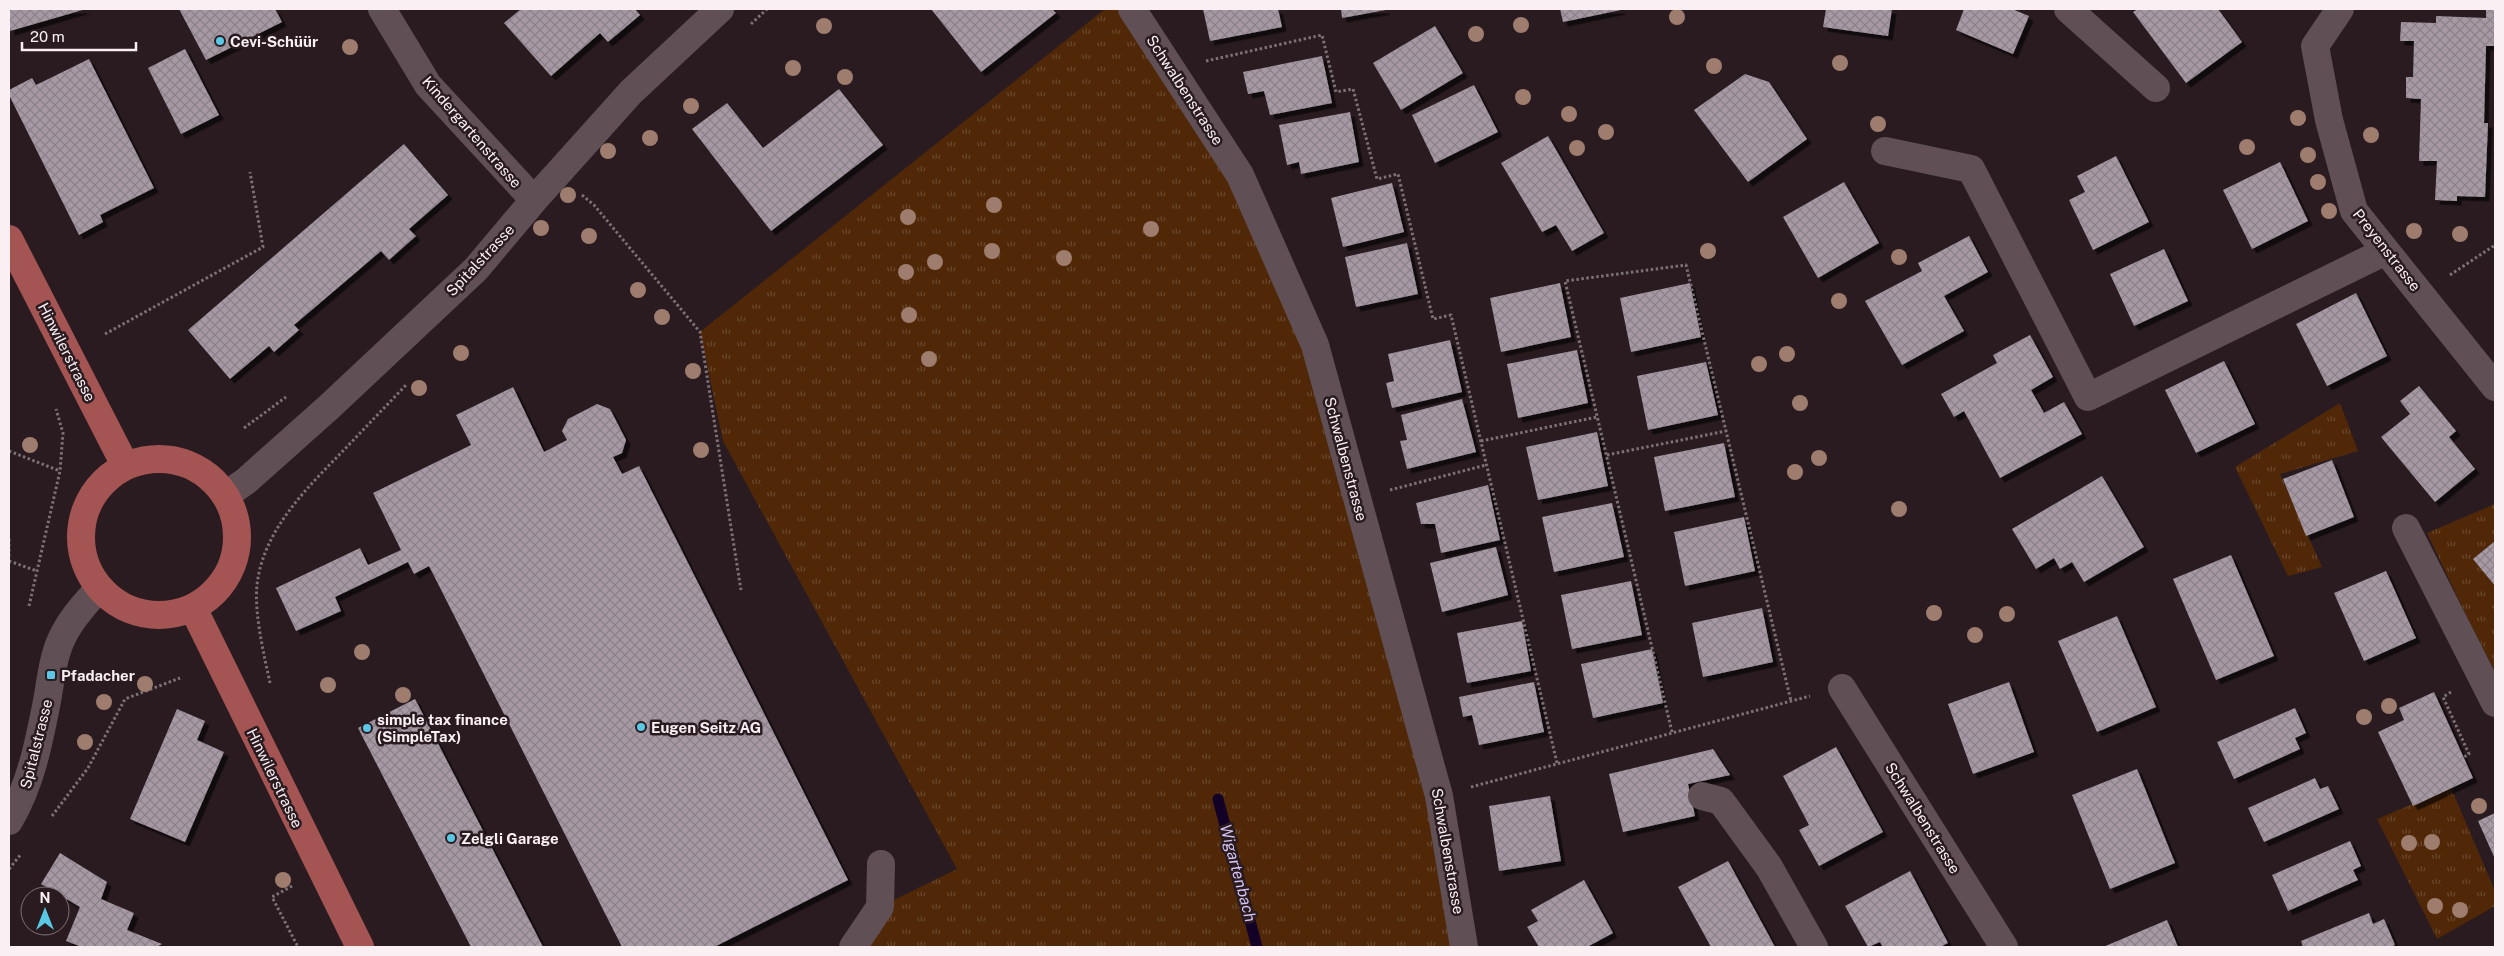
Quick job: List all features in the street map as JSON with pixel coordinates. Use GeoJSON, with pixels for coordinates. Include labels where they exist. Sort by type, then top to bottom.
{"type":"FeatureCollection","features":[{"type":"Feature","properties":{"kind":"main road","name":"Hinwilerstrasse"},"geometry":{"type":"LineString","coordinates":[[9,239],[125,465]]}},
{"type":"Feature","properties":{"kind":"main road"},"geometry":{"type":"LineString","coordinates":[[147,459],[170,459],[192,466],[211,478],[226,495],[235,515],[237,530],[234,559],[225,579],[211,596],[193,608],[168,615],[143,614],[119,605],[99,588],[88,571],[81,552],[80,531],[84,510],[94,492],[108,476],[125,465],[147,459]]}},
{"type":"Feature","properties":{"kind":"main road","name":"Hinwilerstrasse"},"geometry":{"type":"LineString","coordinates":[[193,608],[360,947]]}},
{"type":"Feature","properties":{"kind":"street","name":"Kindergartenstrasse"},"geometry":{"type":"LineString","coordinates":[[382,9],[428,85],[534,200]]}},
{"type":"Feature","properties":{"kind":"street","name":"Spitalstrasse"},"geometry":{"type":"LineString","coordinates":[[226,495],[246,481],[329,407],[476,269],[534,200],[631,92],[720,9]]}},
{"type":"Feature","properties":{"kind":"street","name":"Schwalbenstrasse"},"geometry":{"type":"LineString","coordinates":[[1132,9],[1240,175],[1311,336],[1439,796],[1464,947]]}},
{"type":"Feature","properties":{"kind":"street"},"geometry":{"type":"LineString","coordinates":[[2068,9],[2156,88]]}},
{"type":"Feature","properties":{"kind":"street","name":"Preyenstrasse"},"geometry":{"type":"LineString","coordinates":[[2340,9],[2315,46],[2329,120],[2354,211],[2495,386]]}},
{"type":"Feature","properties":{"kind":"street"},"geometry":{"type":"LineString","coordinates":[[1886,151],[1971,169],[2088,397],[2386,251]]}},
{"type":"Feature","properties":{"kind":"street"},"geometry":{"type":"LineString","coordinates":[[2406,528],[2478,674],[2495,703]]}},
{"type":"Feature","properties":{"kind":"street","name":"Spitalstrasse"},"geometry":{"type":"LineString","coordinates":[[9,821],[22,799],[32,768],[54,661],[63,635],[78,611],[99,588]]}},
{"type":"Feature","properties":{"kind":"street","name":"Schwalbenstrasse"},"geometry":{"type":"LineString","coordinates":[[1842,688],[2004,947]]}},
{"type":"Feature","properties":{"kind":"street"},"geometry":{"type":"LineString","coordinates":[[1702,796],[1721,801],[1769,867],[1814,947]]}},
{"type":"Feature","properties":{"kind":"street"},"geometry":{"type":"LineString","coordinates":[[853,947],[880,907],[881,864]]}},
{"type":"Feature","properties":{"kind":"path"},"geometry":{"type":"LineString","coordinates":[[1172,69],[1322,35],[1336,92],[1353,89],[1377,179],[1398,174],[1433,319],[1450,315],[1557,763]]}},
{"type":"Feature","properties":{"kind":"path"},"geometry":{"type":"LineString","coordinates":[[105,334],[263,247],[250,172]]}},
{"type":"Feature","properties":{"kind":"path"},"geometry":{"type":"LineString","coordinates":[[582,195],[594,205],[700,332],[741,590]]}},
{"type":"Feature","properties":{"kind":"path"},"geometry":{"type":"LineString","coordinates":[[2421,294],[2495,246]]}},
{"type":"Feature","properties":{"kind":"path"},"geometry":{"type":"LineString","coordinates":[[1672,732],[1565,281],[1686,265],[1791,701]]}},
{"type":"Feature","properties":{"kind":"path"},"geometry":{"type":"LineString","coordinates":[[29,606],[60,471],[63,433],[54,405]]}},
{"type":"Feature","properties":{"kind":"path"},"geometry":{"type":"LineString","coordinates":[[1481,441],[1597,417]]}},
{"type":"Feature","properties":{"kind":"path"},"geometry":{"type":"LineString","coordinates":[[1607,455],[1726,431]]}},
{"type":"Feature","properties":{"kind":"path"},"geometry":{"type":"LineString","coordinates":[[9,451],[60,471]]}},
{"type":"Feature","properties":{"kind":"path"},"geometry":{"type":"LineString","coordinates":[[1357,498],[1486,465]]}},
{"type":"Feature","properties":{"kind":"path"},"geometry":{"type":"LineString","coordinates":[[262,639],[257,587],[261,560],[275,533],[299,497]]}},
{"type":"Feature","properties":{"kind":"path"},"geometry":{"type":"LineString","coordinates":[[9,539],[9,560],[37,571]]}},
{"type":"Feature","properties":{"kind":"path"},"geometry":{"type":"LineString","coordinates":[[2464,757],[2469,754],[2443,697],[2478,674]]}},
{"type":"Feature","properties":{"kind":"path"},"geometry":{"type":"LineString","coordinates":[[49,819],[88,768],[125,699],[180,678]]}},
{"type":"Feature","properties":{"kind":"path"},"geometry":{"type":"LineString","coordinates":[[1439,796],[1672,732],[1842,688]]}},
{"type":"Feature","properties":{"kind":"path"},"geometry":{"type":"LineString","coordinates":[[9,869],[24,849]]}},
{"type":"Feature","properties":{"kind":"path"},"geometry":{"type":"LineString","coordinates":[[297,883],[272,897],[298,947]]}},
{"type":"Feature","properties":{"kind":"green space"},"geometry":{"type":"Polygon","coordinates":[[[1105,9],[1132,9],[1240,175],[1315,345],[1464,947],[853,947],[880,907],[957,869],[723,441],[700,332],[1105,9]]]}},
{"type":"Feature","properties":{"kind":"green space"},"geometry":{"type":"Polygon","coordinates":[[[2340,403],[2358,451],[2280,474],[2322,567],[2288,576],[2235,467],[2340,403]]]}},
{"type":"Feature","properties":{"kind":"green space"},"geometry":{"type":"Polygon","coordinates":[[[2495,504],[2495,541],[2473,559],[2495,586],[2495,620],[2493,623],[2495,626],[2495,671],[2427,533],[2495,504]]]}},
{"type":"Feature","properties":{"kind":"green space"},"geometry":{"type":"Polygon","coordinates":[[[2451,788],[2495,891],[2495,906],[2437,939],[2377,819],[2451,788]]]}},
{"type":"Feature","properties":{"kind":"building"},"geometry":{"type":"Polygon","coordinates":[[[9,9],[86,9],[10,31],[9,9]]]}},
{"type":"Feature","properties":{"kind":"building","name":"Cevi-Schüür"},"geometry":{"type":"Polygon","coordinates":[[[179,9],[275,9],[282,22],[206,60],[179,9]]]}},
{"type":"Feature","properties":{"kind":"building"},"geometry":{"type":"Polygon","coordinates":[[[521,9],[635,9],[640,15],[608,42],[600,33],[551,76],[504,23],[521,9]]]}},
{"type":"Feature","properties":{"kind":"building"},"geometry":{"type":"Polygon","coordinates":[[[931,9],[1052,9],[1056,13],[981,72],[931,9]]]}},
{"type":"Feature","properties":{"kind":"building"},"geometry":{"type":"Polygon","coordinates":[[[1203,9],[1278,9],[1282,27],[1210,41],[1203,9]]]}},
{"type":"Feature","properties":{"kind":"building"},"geometry":{"type":"Polygon","coordinates":[[[1341,9],[1386,9],[1386,10],[1342,18],[1341,9]]]}},
{"type":"Feature","properties":{"kind":"building"},"geometry":{"type":"Polygon","coordinates":[[[1560,9],[1621,9],[1621,10],[1563,22],[1560,9]]]}},
{"type":"Feature","properties":{"kind":"building"},"geometry":{"type":"Polygon","coordinates":[[[1826,9],[1892,9],[1888,36],[1823,27],[1826,9]]]}},
{"type":"Feature","properties":{"kind":"building"},"geometry":{"type":"Polygon","coordinates":[[[1964,9],[2012,9],[2029,16],[2013,54],[1956,30],[1964,9]]]}},
{"type":"Feature","properties":{"kind":"building"},"geometry":{"type":"Polygon","coordinates":[[[2138,9],[2218,9],[2242,42],[2186,83],[2133,12],[2138,9]]]}},
{"type":"Feature","properties":{"kind":"building"},"geometry":{"type":"Polygon","coordinates":[[[2486,9],[2495,9],[2495,46],[2486,46],[2484,123],[2488,123],[2485,197],[2457,196],[2457,201],[2435,200],[2437,161],[2419,161],[2421,99],[2406,98],[2406,77],[2413,77],[2414,41],[2400,41],[2401,22],[2436,23],[2436,16],[2486,18],[2486,9]]]}},
{"type":"Feature","properties":{"kind":"building"},"geometry":{"type":"Polygon","coordinates":[[[1435,26],[1463,73],[1401,110],[1373,63],[1435,26]]]}},
{"type":"Feature","properties":{"kind":"building"},"geometry":{"type":"Polygon","coordinates":[[[185,49],[219,115],[181,134],[148,68],[185,49]]]}},
{"type":"Feature","properties":{"kind":"building"},"geometry":{"type":"Polygon","coordinates":[[[1322,56],[1332,103],[1270,115],[1264,91],[1248,94],[1243,72],[1322,56]]]}},
{"type":"Feature","properties":{"kind":"building"},"geometry":{"type":"Polygon","coordinates":[[[89,59],[154,188],[100,215],[103,222],[79,235],[9,95],[9,90],[32,78],[36,85],[89,59]]]}},
{"type":"Feature","properties":{"kind":"building"},"geometry":{"type":"Polygon","coordinates":[[[1745,74],[1769,82],[1807,139],[1748,182],[1694,110],[1745,74]]]}},
{"type":"Feature","properties":{"kind":"building"},"geometry":{"type":"Polygon","coordinates":[[[1474,85],[1498,132],[1435,163],[1412,115],[1474,85]]]}},
{"type":"Feature","properties":{"kind":"building"},"geometry":{"type":"Polygon","coordinates":[[[839,89],[883,145],[771,231],[692,129],[727,103],[763,148],[839,89]]]}},
{"type":"Feature","properties":{"kind":"building"},"geometry":{"type":"Polygon","coordinates":[[[1350,112],[1359,162],[1301,174],[1299,162],[1287,165],[1279,125],[1350,112]]]}},
{"type":"Feature","properties":{"kind":"building"},"geometry":{"type":"Polygon","coordinates":[[[1548,136],[1604,233],[1572,251],[1556,225],[1542,232],[1501,163],[1548,136]]]}},
{"type":"Feature","properties":{"kind":"building"},"geometry":{"type":"Polygon","coordinates":[[[404,144],[448,195],[409,229],[416,236],[389,260],[381,251],[294,325],[299,330],[274,352],[269,346],[230,379],[188,330],[404,144]]]}},
{"type":"Feature","properties":{"kind":"building"},"geometry":{"type":"Polygon","coordinates":[[[2116,156],[2149,222],[2093,250],[2069,200],[2085,192],[2077,176],[2116,156]]]}},
{"type":"Feature","properties":{"kind":"building"},"geometry":{"type":"Polygon","coordinates":[[[2280,162],[2308,221],[2252,249],[2223,190],[2280,162]]]}},
{"type":"Feature","properties":{"kind":"building"},"geometry":{"type":"Polygon","coordinates":[[[1844,182],[1879,243],[1818,278],[1783,217],[1844,182]]]}},
{"type":"Feature","properties":{"kind":"building"},"geometry":{"type":"Polygon","coordinates":[[[1392,183],[1404,232],[1343,247],[1331,198],[1392,183]]]}},
{"type":"Feature","properties":{"kind":"building"},"geometry":{"type":"Polygon","coordinates":[[[1969,236],[1988,272],[1944,296],[1964,331],[1902,365],[1865,301],[1922,271],[1918,263],[1969,236]]]}},
{"type":"Feature","properties":{"kind":"building"},"geometry":{"type":"Polygon","coordinates":[[[1407,243],[1418,294],[1356,307],[1345,257],[1407,243]]]}},
{"type":"Feature","properties":{"kind":"building"},"geometry":{"type":"Polygon","coordinates":[[[2164,249],[2188,301],[2134,326],[2110,274],[2164,249]]]}},
{"type":"Feature","properties":{"kind":"building"},"geometry":{"type":"Polygon","coordinates":[[[1560,283],[1571,337],[1501,352],[1490,298],[1560,283]]]}},
{"type":"Feature","properties":{"kind":"building"},"geometry":{"type":"Polygon","coordinates":[[[1690,283],[1701,337],[1631,352],[1620,298],[1690,283]]]}},
{"type":"Feature","properties":{"kind":"building"},"geometry":{"type":"Polygon","coordinates":[[[2356,293],[2387,356],[2327,386],[2296,324],[2356,293]]]}},
{"type":"Feature","properties":{"kind":"building"},"geometry":{"type":"Polygon","coordinates":[[[2030,335],[2053,377],[2031,390],[2044,413],[2064,402],[2082,434],[2000,478],[1964,411],[1954,417],[1941,394],[1997,363],[1993,355],[2030,335]]]}},
{"type":"Feature","properties":{"kind":"building"},"geometry":{"type":"Polygon","coordinates":[[[1450,340],[1462,392],[1392,408],[1386,383],[1394,381],[1388,354],[1450,340]]]}},
{"type":"Feature","properties":{"kind":"building"},"geometry":{"type":"Polygon","coordinates":[[[1577,350],[1588,403],[1518,418],[1507,364],[1577,350]]]}},
{"type":"Feature","properties":{"kind":"building"},"geometry":{"type":"Polygon","coordinates":[[[2224,361],[2255,424],[2196,453],[2165,390],[2224,361]]]}},
{"type":"Feature","properties":{"kind":"building"},"geometry":{"type":"Polygon","coordinates":[[[1706,362],[1718,415],[1648,430],[1637,376],[1706,362]]]}},
{"type":"Feature","properties":{"kind":"building"},"geometry":{"type":"Polygon","coordinates":[[[2419,386],[2456,431],[2449,437],[2475,469],[2435,502],[2381,437],[2410,414],[2400,401],[2419,386]]]}},
{"type":"Feature","properties":{"kind":"building","name":"Eugen Seitz AG"},"geometry":{"type":"Polygon","coordinates":[[[513,387],[544,452],[567,440],[562,431],[568,419],[597,404],[610,409],[626,440],[622,453],[613,457],[622,474],[639,466],[848,880],[714,947],[622,947],[429,566],[414,574],[408,562],[335,597],[341,611],[296,631],[276,588],[360,548],[368,565],[401,550],[373,493],[471,445],[456,415],[513,387]]]}},
{"type":"Feature","properties":{"kind":"building"},"geometry":{"type":"Polygon","coordinates":[[[1462,399],[1476,452],[1407,469],[1400,441],[1407,440],[1401,415],[1462,399]]]}},
{"type":"Feature","properties":{"kind":"building"},"geometry":{"type":"Polygon","coordinates":[[[1597,432],[1608,486],[1538,500],[1526,447],[1597,432]]]}},
{"type":"Feature","properties":{"kind":"building"},"geometry":{"type":"Polygon","coordinates":[[[1724,443],[1735,497],[1665,511],[1654,457],[1724,443]]]}},
{"type":"Feature","properties":{"kind":"building"},"geometry":{"type":"Polygon","coordinates":[[[2332,460],[2354,517],[2306,536],[2283,479],[2332,460]]]}},
{"type":"Feature","properties":{"kind":"building"},"geometry":{"type":"Polygon","coordinates":[[[2102,476],[2144,547],[2084,582],[2072,562],[2060,569],[2054,558],[2036,569],[2012,529],[2102,476]]]}},
{"type":"Feature","properties":{"kind":"building"},"geometry":{"type":"Polygon","coordinates":[[[1488,485],[1500,540],[1441,553],[1435,524],[1421,524],[1416,503],[1488,485]]]}},
{"type":"Feature","properties":{"kind":"building"},"geometry":{"type":"Polygon","coordinates":[[[1612,503],[1624,557],[1554,572],[1542,517],[1612,503]]]}},
{"type":"Feature","properties":{"kind":"building"},"geometry":{"type":"Polygon","coordinates":[[[1744,517],[1755,571],[1685,586],[1674,532],[1744,517]]]}},
{"type":"Feature","properties":{"kind":"building"},"geometry":{"type":"Polygon","coordinates":[[[2495,541],[2495,586],[2473,559],[2495,541]]]}},
{"type":"Feature","properties":{"kind":"building"},"geometry":{"type":"Polygon","coordinates":[[[1496,547],[1508,595],[1442,612],[1430,563],[1496,547]]]}},
{"type":"Feature","properties":{"kind":"building"},"geometry":{"type":"Polygon","coordinates":[[[2231,555],[2274,656],[2216,680],[2173,579],[2231,555]]]}},
{"type":"Feature","properties":{"kind":"building"},"geometry":{"type":"Polygon","coordinates":[[[2386,571],[2416,638],[2364,661],[2334,593],[2386,571]]]}},
{"type":"Feature","properties":{"kind":"building"},"geometry":{"type":"Polygon","coordinates":[[[1631,581],[1642,635],[1572,649],[1561,595],[1631,581]]]}},
{"type":"Feature","properties":{"kind":"building"},"geometry":{"type":"Polygon","coordinates":[[[1762,608],[1773,662],[1703,677],[1692,623],[1762,608]]]}},
{"type":"Feature","properties":{"kind":"building"},"geometry":{"type":"Polygon","coordinates":[[[2117,616],[2156,707],[2097,732],[2058,641],[2117,616]]]}},
{"type":"Feature","properties":{"kind":"building"},"geometry":{"type":"Polygon","coordinates":[[[1522,621],[1531,671],[1467,683],[1457,633],[1522,621]]]}},
{"type":"Feature","properties":{"kind":"building"},"geometry":{"type":"Polygon","coordinates":[[[1652,649],[1663,703],[1593,718],[1581,664],[1652,649]]]}},
{"type":"Feature","properties":{"kind":"building"},"geometry":{"type":"Polygon","coordinates":[[[1534,682],[1544,732],[1479,745],[1472,715],[1463,717],[1459,697],[1534,682]]]}},
{"type":"Feature","properties":{"kind":"building"},"geometry":{"type":"Polygon","coordinates":[[[2009,682],[2034,752],[1973,774],[1948,704],[2009,682]]]}},
{"type":"Feature","properties":{"kind":"building"},"geometry":{"type":"Polygon","coordinates":[[[2434,692],[2473,778],[2413,806],[2378,732],[2404,720],[2399,708],[2434,692]]]}},
{"type":"Feature","properties":{"kind":"building","name":"Zelgli Garage"},"geometry":{"type":"Polygon","coordinates":[[[415,699],[543,947],[471,947],[358,728],[415,699]]]}},
{"type":"Feature","properties":{"kind":"building"},"geometry":{"type":"Polygon","coordinates":[[[2295,708],[2306,733],[2295,738],[2300,749],[2234,779],[2217,742],[2295,708]]]}},
{"type":"Feature","properties":{"kind":"building"},"geometry":{"type":"Polygon","coordinates":[[[177,709],[205,721],[197,740],[224,752],[185,842],[130,819],[177,709]]]}},
{"type":"Feature","properties":{"kind":"building"},"geometry":{"type":"Polygon","coordinates":[[[1836,747],[1883,832],[1819,866],[1799,830],[1809,825],[1783,776],[1836,747]]]}},
{"type":"Feature","properties":{"kind":"building"},"geometry":{"type":"Polygon","coordinates":[[[1713,749],[1730,775],[1688,784],[1695,816],[1623,832],[1609,774],[1713,749]]]}},
{"type":"Feature","properties":{"kind":"building"},"geometry":{"type":"Polygon","coordinates":[[[2137,769],[2175,863],[2110,889],[2072,795],[2137,769]]]}},
{"type":"Feature","properties":{"kind":"building"},"geometry":{"type":"Polygon","coordinates":[[[2315,778],[2320,789],[2328,786],[2339,809],[2264,842],[2248,808],[2315,778]]]}},
{"type":"Feature","properties":{"kind":"building"},"geometry":{"type":"Polygon","coordinates":[[[1550,796],[1561,861],[1499,871],[1489,806],[1550,796]]]}},
{"type":"Feature","properties":{"kind":"building"},"geometry":{"type":"Polygon","coordinates":[[[2495,813],[2495,859],[2478,821],[2495,813]]]}},
{"type":"Feature","properties":{"kind":"building"},"geometry":{"type":"Polygon","coordinates":[[[2350,841],[2361,866],[2353,870],[2358,880],[2288,911],[2272,875],[2350,841]]]}},
{"type":"Feature","properties":{"kind":"building"},"geometry":{"type":"Polygon","coordinates":[[[60,853],[107,882],[101,899],[134,913],[127,930],[162,944],[156,947],[82,947],[66,941],[68,936],[70,936],[70,931],[80,907],[70,901],[70,886],[44,886],[41,884],[60,853]]]}},
{"type":"Feature","properties":{"kind":"building"},"geometry":{"type":"Polygon","coordinates":[[[1728,861],[1775,947],[1711,947],[1678,887],[1728,861]]]}},
{"type":"Feature","properties":{"kind":"building"},"geometry":{"type":"Polygon","coordinates":[[[1910,871],[1948,943],[1940,947],[1883,947],[1880,942],[1868,947],[1845,906],[1910,871]]]}},
{"type":"Feature","properties":{"kind":"building"},"geometry":{"type":"Polygon","coordinates":[[[1584,880],[1613,933],[1587,947],[1539,947],[1527,927],[1538,921],[1531,910],[1584,880]]]}},
{"type":"Feature","properties":{"kind":"building"},"geometry":{"type":"Polygon","coordinates":[[[2369,913],[2373,924],[2384,919],[2395,945],[2390,947],[2303,947],[2301,941],[2369,913]]]}},
{"type":"Feature","properties":{"kind":"building"},"geometry":{"type":"Polygon","coordinates":[[[2167,920],[2178,947],[2103,947],[2167,920]]]}},
{"type":"Feature","properties":{"kind":"waterway","name":"Wigartenbach"},"geometry":{"type":"LineString","coordinates":[[1218,799],[1257,947]]}},
{"type":"Feature","properties":{"kind":"place","name":"Cevi-Schüür"},"geometry":{"type":"Point","coordinates":[220,41]}},
{"type":"Feature","properties":{"kind":"place","name":"Pfadacher"},"geometry":{"type":"Point","coordinates":[51,675]}},
{"type":"Feature","properties":{"kind":"place","name":"Eugen Seitz AG"},"geometry":{"type":"Point","coordinates":[641,727]}},
{"type":"Feature","properties":{"kind":"place","name":"simple tax finance (SimpleTax)"},"geometry":{"type":"Point","coordinates":[367,728]}},
{"type":"Feature","properties":{"kind":"place","name":"Zelgli Garage"},"geometry":{"type":"Point","coordinates":[451,838]}}]}
